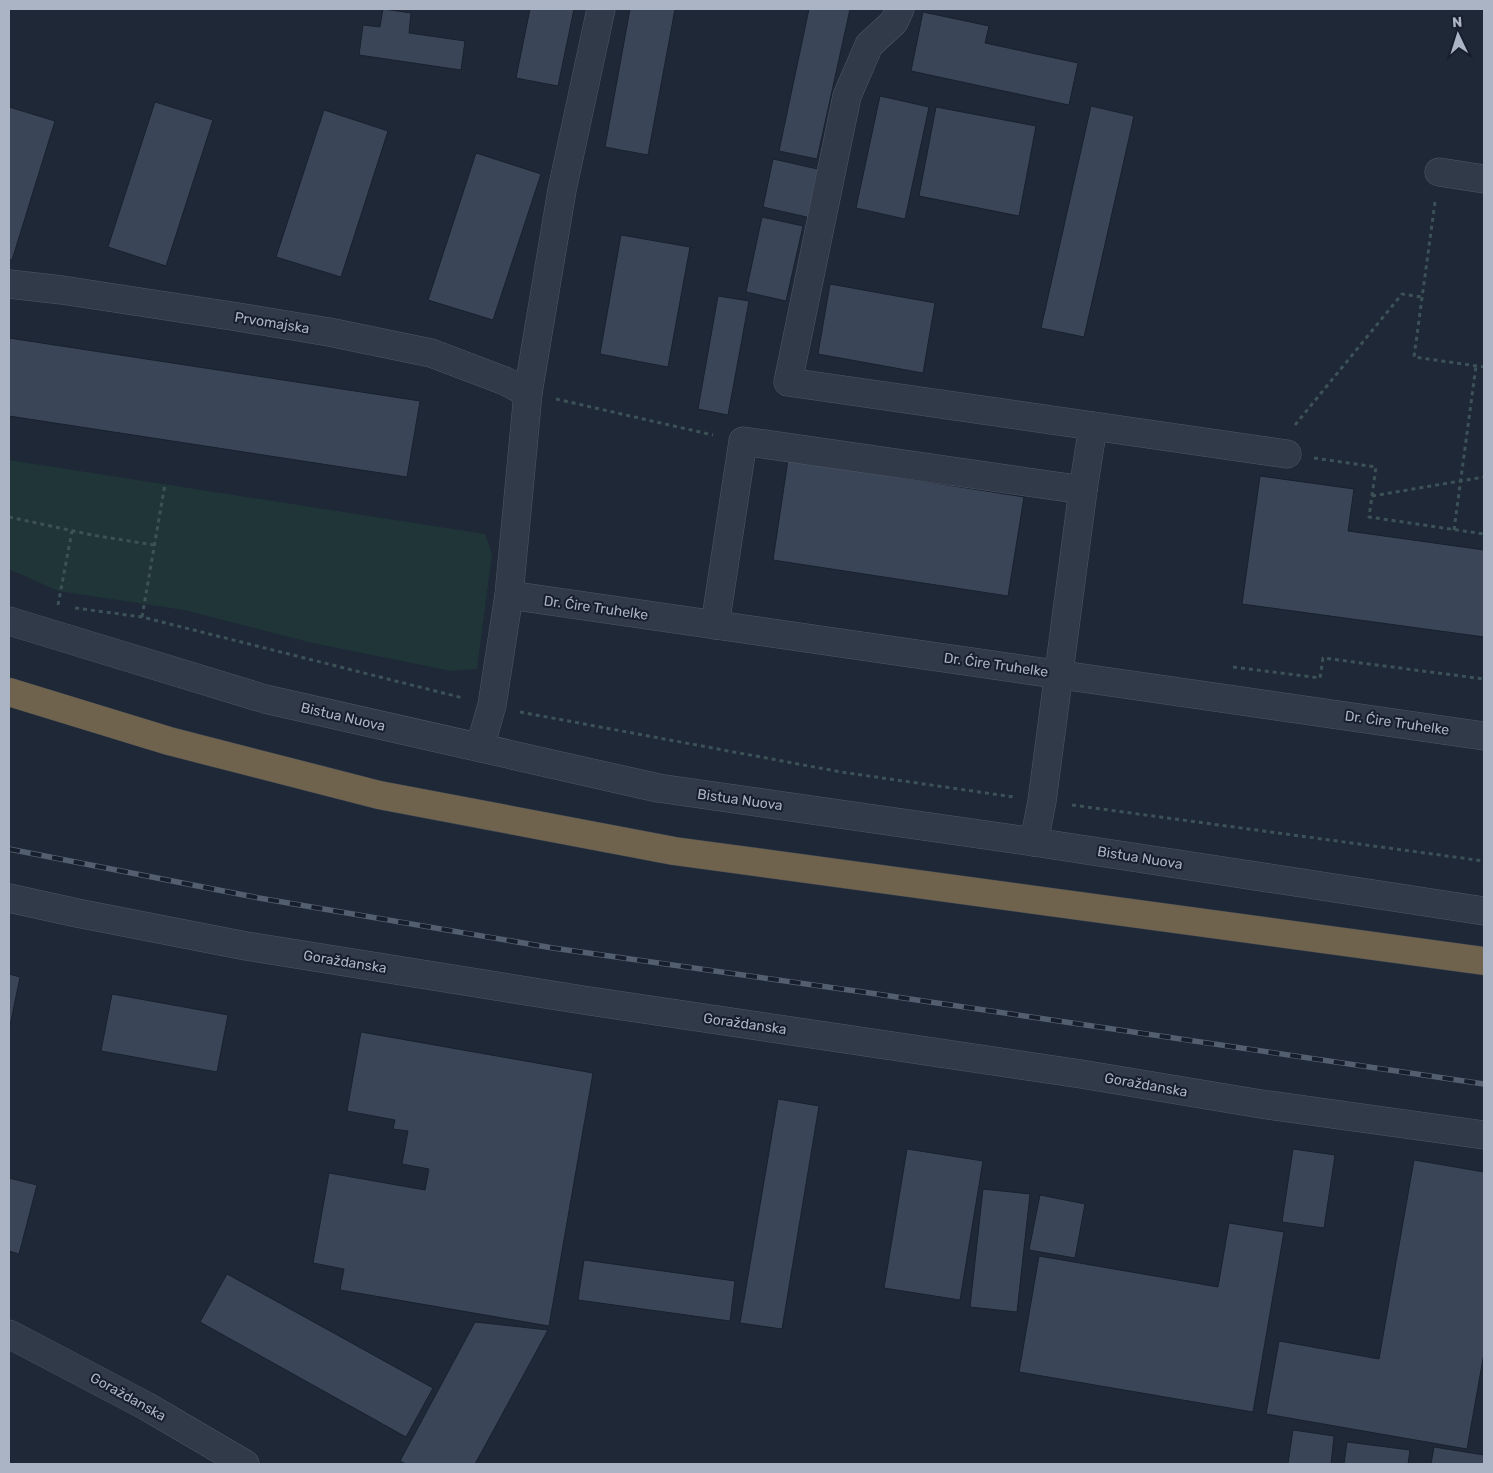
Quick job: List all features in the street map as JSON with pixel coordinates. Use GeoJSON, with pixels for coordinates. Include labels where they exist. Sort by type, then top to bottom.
{"type":"FeatureCollection","features":[{"type":"Feature","properties":{"kind":"highway"},"geometry":{"type":"LineString","coordinates":[[9,692],[169,741],[379,795],[674,851],[1484,961]]}},
{"type":"Feature","properties":{"kind":"street"},"geometry":{"type":"LineString","coordinates":[[480,748],[492,706],[509,595],[528,393],[562,190],[601,9]]}},
{"type":"Feature","properties":{"kind":"street"},"geometry":{"type":"LineString","coordinates":[[900,9],[894,22],[869,45],[848,96],[788,382],[1287,454]]}},
{"type":"Feature","properties":{"kind":"street"},"geometry":{"type":"LineString","coordinates":[[1439,172],[1484,179]]}},
{"type":"Feature","properties":{"kind":"street","name":"Prvomajska"},"geometry":{"type":"LineString","coordinates":[[9,284],[62,290],[330,332],[431,353],[505,381],[528,393]]}},
{"type":"Feature","properties":{"kind":"street"},"geometry":{"type":"LineString","coordinates":[[1034,842],[1042,801],[1083,490],[1094,426]]}},
{"type":"Feature","properties":{"kind":"street"},"geometry":{"type":"LineString","coordinates":[[715,625],[743,441],[1083,490]]}},
{"type":"Feature","properties":{"kind":"street","name":"Dr. Ćire Truhelke"},"geometry":{"type":"LineString","coordinates":[[509,595],[1484,736]]}},
{"type":"Feature","properties":{"kind":"street","name":"Bistua Nuova"},"geometry":{"type":"LineString","coordinates":[[9,621],[264,699],[658,788],[1034,842],[1484,911]]}},
{"type":"Feature","properties":{"kind":"street","name":"Goraždanska"},"geometry":{"type":"LineString","coordinates":[[9,898],[255,948],[592,1002],[1081,1074],[1261,1104],[1484,1135]]}},
{"type":"Feature","properties":{"kind":"street","name":"Goraždanska"},"geometry":{"type":"LineString","coordinates":[[9,1334],[146,1406],[246,1464]]}},
{"type":"Feature","properties":{"kind":"path"},"geometry":{"type":"LineString","coordinates":[[1439,172],[1414,357],[1484,367]]}},
{"type":"Feature","properties":{"kind":"path"},"geometry":{"type":"LineString","coordinates":[[1422,297],[1402,294],[1290,432],[1287,454],[1376,467],[1369,517],[1484,534]]}},
{"type":"Feature","properties":{"kind":"path"},"geometry":{"type":"LineString","coordinates":[[1454,530],[1476,366]]}},
{"type":"Feature","properties":{"kind":"path"},"geometry":{"type":"LineString","coordinates":[[528,393],[743,441]]}},
{"type":"Feature","properties":{"kind":"path"},"geometry":{"type":"LineString","coordinates":[[1372,496],[1484,477]]}},
{"type":"Feature","properties":{"kind":"path"},"geometry":{"type":"LineString","coordinates":[[142,617],[165,484]]}},
{"type":"Feature","properties":{"kind":"path"},"geometry":{"type":"LineString","coordinates":[[9,517],[72,531],[154,545]]}},
{"type":"Feature","properties":{"kind":"path"},"geometry":{"type":"LineString","coordinates":[[57,605],[72,531]]}},
{"type":"Feature","properties":{"kind":"path"},"geometry":{"type":"LineString","coordinates":[[50,604],[142,617],[492,706],[543,717],[840,772],[1484,861]]}},
{"type":"Feature","properties":{"kind":"path"},"geometry":{"type":"LineString","coordinates":[[1226,666],[1320,678],[1324,658],[1484,679]]}},
{"type":"Feature","properties":{"kind":"green space"},"geometry":{"type":"Polygon","coordinates":[[[9,460],[485,534],[492,554],[477,669],[451,671],[308,642],[184,610],[58,591],[9,569],[9,460]]]}},
{"type":"Feature","properties":{"kind":"building"},"geometry":{"type":"Polygon","coordinates":[[[383,9],[411,13],[409,33],[465,41],[461,70],[359,55],[363,25],[380,27],[383,9]]]}},
{"type":"Feature","properties":{"kind":"building"},"geometry":{"type":"Polygon","coordinates":[[[530,9],[574,9],[558,86],[516,78],[530,9]]]}},
{"type":"Feature","properties":{"kind":"building"},"geometry":{"type":"Polygon","coordinates":[[[630,9],[675,9],[648,155],[605,147],[630,9]]]}},
{"type":"Feature","properties":{"kind":"building"},"geometry":{"type":"Polygon","coordinates":[[[809,9],[850,9],[817,159],[779,151],[809,9]]]}},
{"type":"Feature","properties":{"kind":"building"},"geometry":{"type":"Polygon","coordinates":[[[923,12],[989,26],[985,43],[1078,63],[1069,105],[911,71],[923,12]]]}},
{"type":"Feature","properties":{"kind":"building"},"geometry":{"type":"Polygon","coordinates":[[[880,96],[929,107],[905,219],[856,208],[880,96]]]}},
{"type":"Feature","properties":{"kind":"building"},"geometry":{"type":"Polygon","coordinates":[[[155,102],[213,120],[166,266],[108,247],[155,102]]]}},
{"type":"Feature","properties":{"kind":"building"},"geometry":{"type":"Polygon","coordinates":[[[1091,106],[1134,116],[1084,337],[1041,328],[1091,106]]]}},
{"type":"Feature","properties":{"kind":"building"},"geometry":{"type":"Polygon","coordinates":[[[9,107],[55,121],[12,260],[9,259],[9,107]]]}},
{"type":"Feature","properties":{"kind":"building"},"geometry":{"type":"Polygon","coordinates":[[[936,107],[1036,126],[1019,216],[919,196],[936,107]]]}},
{"type":"Feature","properties":{"kind":"building"},"geometry":{"type":"Polygon","coordinates":[[[324,110],[388,131],[341,277],[276,257],[324,110]]]}},
{"type":"Feature","properties":{"kind":"building"},"geometry":{"type":"Polygon","coordinates":[[[476,153],[541,174],[493,320],[428,300],[476,153]]]}},
{"type":"Feature","properties":{"kind":"building"},"geometry":{"type":"Polygon","coordinates":[[[773,159],[822,170],[811,218],[763,207],[773,159]]]}},
{"type":"Feature","properties":{"kind":"building"},"geometry":{"type":"Polygon","coordinates":[[[762,217],[803,226],[786,301],[746,292],[762,217]]]}},
{"type":"Feature","properties":{"kind":"building"},"geometry":{"type":"Polygon","coordinates":[[[621,235],[690,247],[668,367],[600,354],[621,235]]]}},
{"type":"Feature","properties":{"kind":"building"},"geometry":{"type":"Polygon","coordinates":[[[830,284],[935,303],[923,373],[818,354],[830,284]]]}},
{"type":"Feature","properties":{"kind":"building"},"geometry":{"type":"Polygon","coordinates":[[[718,296],[749,301],[728,415],[698,409],[718,296]]]}},
{"type":"Feature","properties":{"kind":"building"},"geometry":{"type":"Polygon","coordinates":[[[9,338],[420,401],[407,477],[9,416],[9,338]]]}},
{"type":"Feature","properties":{"kind":"building"},"geometry":{"type":"Polygon","coordinates":[[[788,460],[1024,497],[1008,596],[773,560],[788,460]]]}},
{"type":"Feature","properties":{"kind":"building"},"geometry":{"type":"Polygon","coordinates":[[[1260,476],[1354,489],[1348,531],[1484,550],[1484,637],[1242,604],[1260,476]]]}},
{"type":"Feature","properties":{"kind":"building"},"geometry":{"type":"Polygon","coordinates":[[[9,974],[20,977],[9,1031],[9,974]]]}},
{"type":"Feature","properties":{"kind":"building"},"geometry":{"type":"Polygon","coordinates":[[[112,994],[228,1015],[217,1072],[101,1051],[112,994]]]}},
{"type":"Feature","properties":{"kind":"building"},"geometry":{"type":"Polygon","coordinates":[[[361,1032],[593,1073],[549,1326],[340,1290],[344,1269],[313,1263],[329,1173],[425,1190],[429,1169],[402,1164],[408,1131],[393,1129],[395,1120],[347,1111],[361,1032]]]}},
{"type":"Feature","properties":{"kind":"building"},"geometry":{"type":"Polygon","coordinates":[[[778,1099],[819,1106],[782,1329],[740,1323],[778,1099]]]}},
{"type":"Feature","properties":{"kind":"building"},"geometry":{"type":"Polygon","coordinates":[[[907,1149],[983,1161],[960,1300],[884,1288],[907,1149]]]}},
{"type":"Feature","properties":{"kind":"building"},"geometry":{"type":"Polygon","coordinates":[[[1293,1149],[1335,1155],[1324,1228],[1282,1222],[1293,1149]]]}},
{"type":"Feature","properties":{"kind":"building"},"geometry":{"type":"Polygon","coordinates":[[[1414,1160],[1484,1172],[1484,1353],[1467,1449],[1266,1414],[1279,1341],[1379,1359],[1414,1160]]]}},
{"type":"Feature","properties":{"kind":"building"},"geometry":{"type":"Polygon","coordinates":[[[9,1178],[37,1185],[19,1254],[9,1251],[9,1178]]]}},
{"type":"Feature","properties":{"kind":"building"},"geometry":{"type":"Polygon","coordinates":[[[983,1189],[1030,1194],[1017,1312],[970,1307],[983,1189]]]}},
{"type":"Feature","properties":{"kind":"building"},"geometry":{"type":"Polygon","coordinates":[[[1040,1195],[1085,1204],[1075,1258],[1029,1250],[1040,1195]]]}},
{"type":"Feature","properties":{"kind":"building"},"geometry":{"type":"Polygon","coordinates":[[[1229,1223],[1284,1232],[1253,1412],[1019,1372],[1039,1256],[1218,1287],[1229,1223]]]}},
{"type":"Feature","properties":{"kind":"building"},"geometry":{"type":"Polygon","coordinates":[[[584,1260],[735,1281],[730,1321],[578,1300],[584,1260]]]}},
{"type":"Feature","properties":{"kind":"building"},"geometry":{"type":"Polygon","coordinates":[[[227,1274],[433,1388],[406,1437],[200,1322],[227,1274]]]}},
{"type":"Feature","properties":{"kind":"building"},"geometry":{"type":"Polygon","coordinates":[[[475,1322],[548,1330],[475,1464],[406,1464],[400,1461],[475,1322]]]}},
{"type":"Feature","properties":{"kind":"building"},"geometry":{"type":"Polygon","coordinates":[[[1293,1430],[1334,1436],[1331,1464],[1288,1464],[1293,1430]]]}},
{"type":"Feature","properties":{"kind":"building"},"geometry":{"type":"Polygon","coordinates":[[[1347,1442],[1410,1450],[1408,1464],[1344,1464],[1347,1442]]]}},
{"type":"Feature","properties":{"kind":"building"},"geometry":{"type":"Polygon","coordinates":[[[1434,1447],[1484,1455],[1484,1464],[1431,1464],[1434,1447]]]}},
{"type":"Feature","properties":{"kind":"railway"},"geometry":{"type":"LineString","coordinates":[[9,849],[259,898],[553,948],[1484,1084]]}}]}
